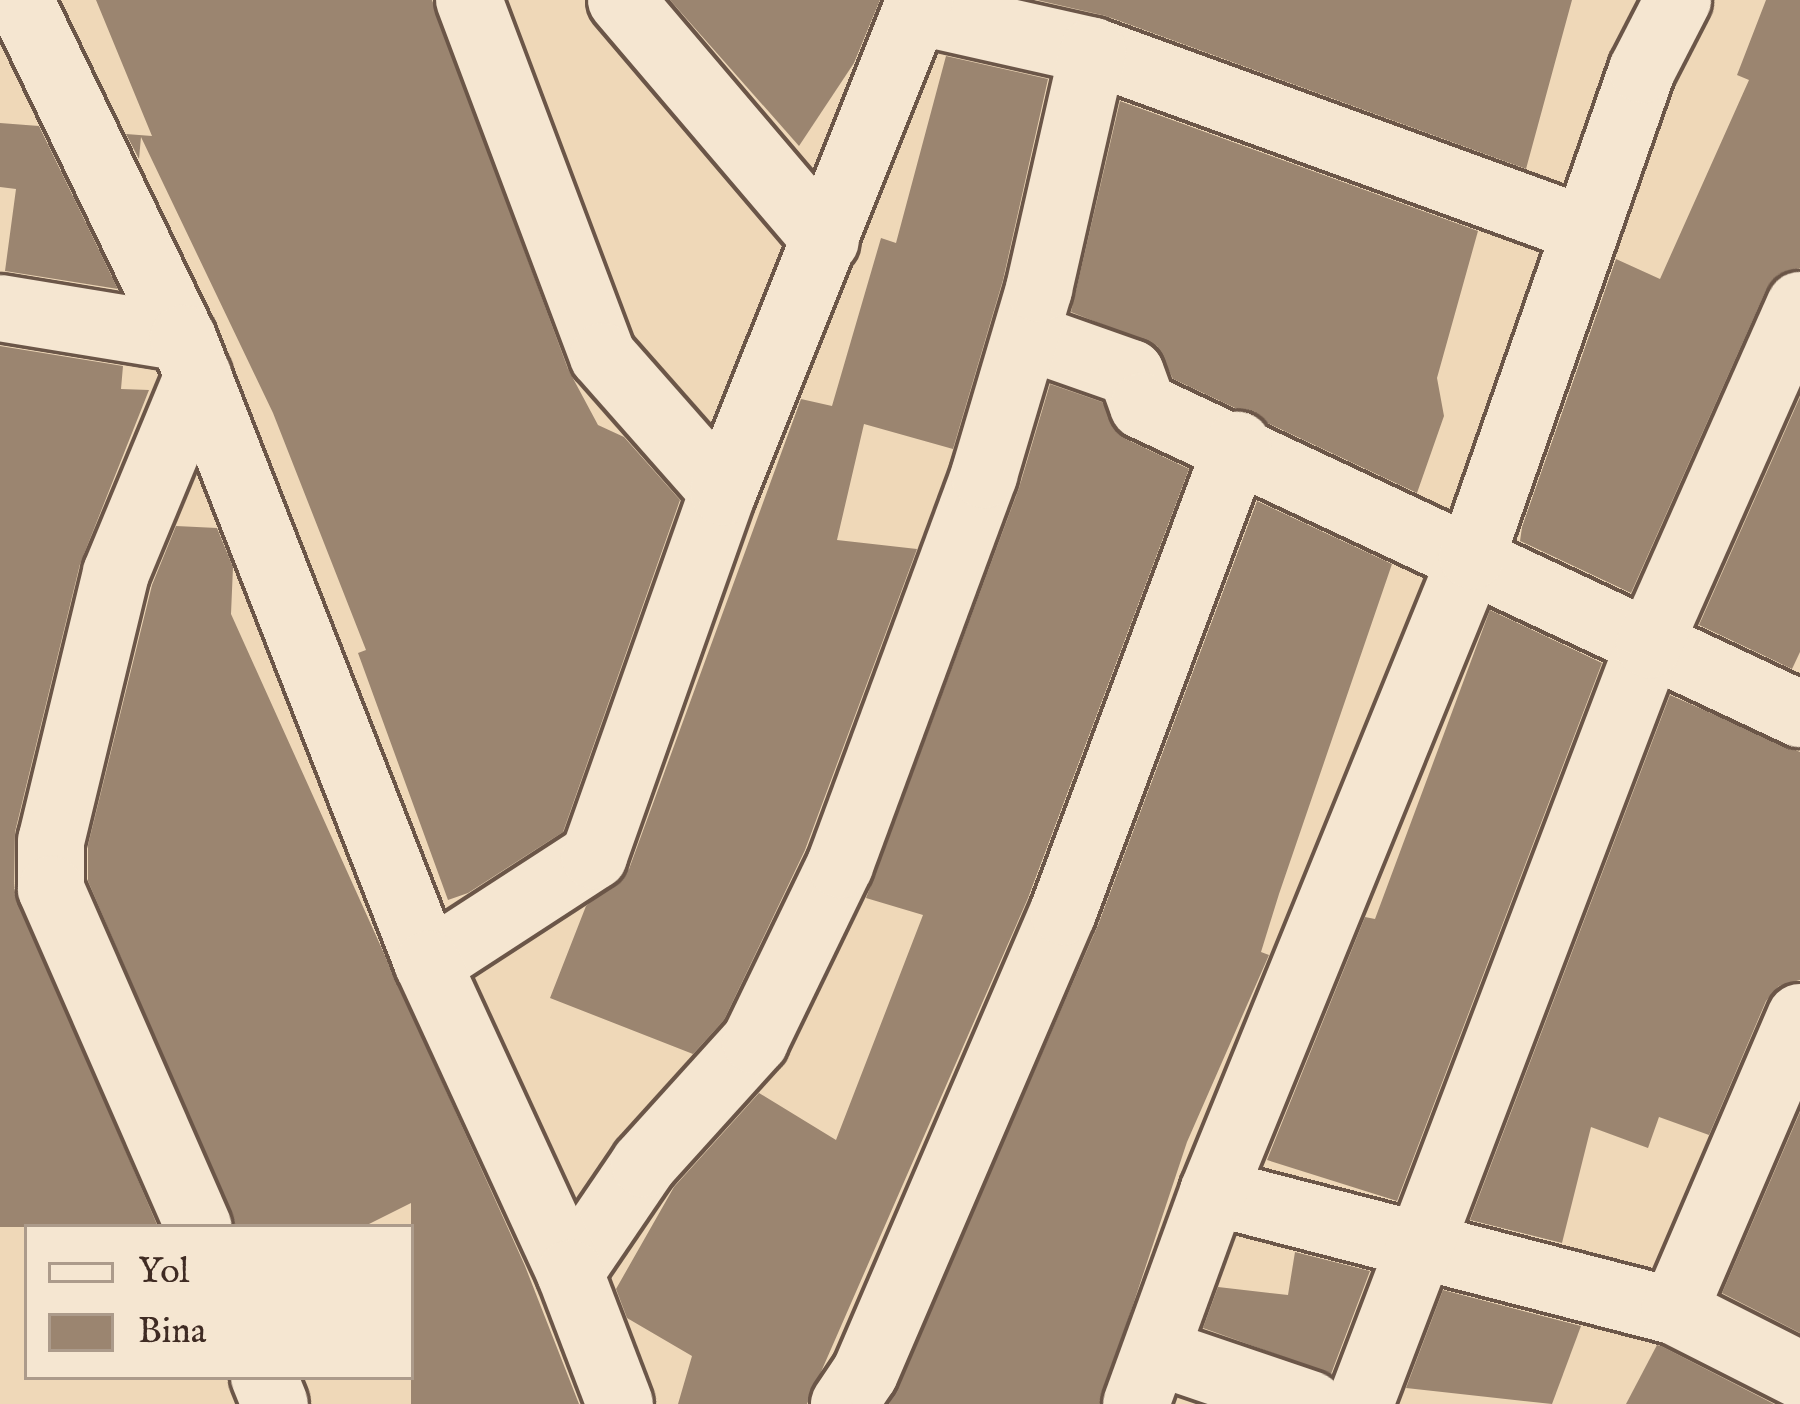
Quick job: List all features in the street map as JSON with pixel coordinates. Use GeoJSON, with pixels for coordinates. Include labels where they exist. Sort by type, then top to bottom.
{"type":"FeatureCollection","features":[{"type":"Feature","properties":{"kind":"street"},"geometry":{"type":"LineString","coordinates":[[20,0],[191,356],[428,964],[570,1273],[620,1404]]}},
{"type":"Feature","properties":{"kind":"street"},"geometry":{"type":"LineString","coordinates":[[469,0],[603,356],[723,492]]}},
{"type":"Feature","properties":{"kind":"street"},"geometry":{"type":"LineString","coordinates":[[621,0],[826,241]]}},
{"type":"Feature","properties":{"kind":"street"},"geometry":{"type":"LineString","coordinates":[[1310,1404],[1146,1378],[1213,1192],[1472,556],[1642,70],[1678,0]]}},
{"type":"Feature","properties":{"kind":"street"},"geometry":{"type":"LineString","coordinates":[[428,964],[593,856],[723,492],[918,6],[1093,51],[1585,230]]}},
{"type":"Feature","properties":{"kind":"street"},"geometry":{"type":"LineString","coordinates":[[570,1273],[644,1164],[764,1022],[840,865],[984,475],[1026,336],[1093,51]]}},
{"type":"Feature","properties":{"kind":"street"},"geometry":{"type":"LineString","coordinates":[[1360,1404],[1416,1244],[1649,645],[1800,304]]}},
{"type":"Feature","properties":{"kind":"street"},"geometry":{"type":"LineString","coordinates":[[0,308],[191,356]]}},
{"type":"Feature","properties":{"kind":"street"},"geometry":{"type":"LineString","coordinates":[[1026,336],[1131,373],[1142,406],[1238,445],[1800,715]]}},
{"type":"Feature","properties":{"kind":"street"},"geometry":{"type":"LineString","coordinates":[[191,356],[26,834],[198,1224]]}},
{"type":"Feature","properties":{"kind":"street"},"geometry":{"type":"LineString","coordinates":[[844,1404],[866,1373],[1063,912],[1238,445]]}},
{"type":"Feature","properties":{"kind":"street"},"geometry":{"type":"LineString","coordinates":[[1674,1311],[1796,1036]]}},
{"type":"Feature","properties":{"kind":"street"},"geometry":{"type":"LineString","coordinates":[[1213,1192],[1674,1311],[1800,1375]]}},
{"type":"Feature","properties":{"kind":"building"},"geometry":{"type":"Polygon","coordinates":[[[96,0],[432,0],[568,369],[598,425],[624,437],[680,500],[563,832],[468,893],[448,900],[358,653],[366,650],[273,413],[141,137],[139,159],[126,134],[152,136],[96,0]]]}},
{"type":"Feature","properties":{"kind":"building"},"geometry":{"type":"Polygon","coordinates":[[[670,0],[880,0],[854,63],[799,146],[670,0]]]}},
{"type":"Feature","properties":{"kind":"building"},"geometry":{"type":"Polygon","coordinates":[[[1037,0],[1572,0],[1526,169],[1106,16],[1037,0]]]}},
{"type":"Feature","properties":{"kind":"building"},"geometry":{"type":"Polygon","coordinates":[[[1766,0],[1800,0],[1800,268],[1779,274],[1766,290],[1631,593],[1520,541],[1522,527],[1616,259],[1660,279],[1749,80],[1737,75],[1766,0]]]}},
{"type":"Feature","properties":{"kind":"building"},"geometry":{"type":"Polygon","coordinates":[[[946,56],[1048,79],[1003,280],[953,449],[864,424],[837,540],[917,549],[805,850],[724,1020],[693,1054],[550,998],[586,906],[629,869],[801,399],[832,406],[881,238],[896,243],[946,56]]]}},
{"type":"Feature","properties":{"kind":"building"},"geometry":{"type":"Polygon","coordinates":[[[1120,101],[1478,231],[1437,378],[1444,416],[1417,493],[1173,379],[1157,346],[1071,312],[1120,101]]]}},
{"type":"Feature","properties":{"kind":"building"},"geometry":{"type":"Polygon","coordinates":[[[0,123],[39,126],[118,289],[5,271],[16,189],[0,187],[0,123]]]}},
{"type":"Feature","properties":{"kind":"building"},"geometry":{"type":"Polygon","coordinates":[[[0,346],[123,366],[121,389],[149,390],[80,564],[15,832],[14,889],[157,1224],[0,1227],[0,346]]]}},
{"type":"Feature","properties":{"kind":"building"},"geometry":{"type":"Polygon","coordinates":[[[1050,384],[1102,402],[1126,439],[1189,469],[1028,898],[807,1404],[678,1404],[692,1356],[627,1318],[616,1289],[674,1187],[759,1093],[836,1140],[923,915],[866,898],[1019,488],[1050,384]]]}},
{"type":"Feature","properties":{"kind":"building"},"geometry":{"type":"Polygon","coordinates":[[[1800,397],[1800,652],[1792,669],[1699,625],[1800,397]]]}},
{"type":"Feature","properties":{"kind":"building"},"geometry":{"type":"Polygon","coordinates":[[[1257,501],[1392,564],[1279,894],[1261,952],[1269,955],[1187,1142],[1100,1404],[889,1404],[1098,925],[1257,501]]]}},
{"type":"Feature","properties":{"kind":"building"},"geometry":{"type":"Polygon","coordinates":[[[176,526],[217,528],[233,567],[231,614],[525,1266],[579,1404],[411,1404],[411,1203],[369,1224],[235,1224],[88,881],[88,845],[152,585],[176,526]]]}},
{"type":"Feature","properties":{"kind":"building"},"geometry":{"type":"Polygon","coordinates":[[[1490,610],[1602,663],[1397,1201],[1267,1160],[1365,917],[1375,919],[1490,610]]]}},
{"type":"Feature","properties":{"kind":"building"},"geometry":{"type":"Polygon","coordinates":[[[1670,695],[1800,752],[1800,980],[1779,986],[1766,1001],[1709,1135],[1659,1117],[1648,1148],[1591,1127],[1562,1243],[1470,1220],[1670,695]]]}},
{"type":"Feature","properties":{"kind":"building"},"geometry":{"type":"Polygon","coordinates":[[[1800,1112],[1800,1333],[1722,1293],[1800,1112]]]}},
{"type":"Feature","properties":{"kind":"building"},"geometry":{"type":"Polygon","coordinates":[[[1295,1252],[1370,1271],[1331,1374],[1203,1328],[1218,1287],[1288,1295],[1295,1252]]]}},
{"type":"Feature","properties":{"kind":"building"},"geometry":{"type":"Polygon","coordinates":[[[1443,1290],[1581,1326],[1552,1404],[1406,1388],[1443,1290]]]}},
{"type":"Feature","properties":{"kind":"building"},"geometry":{"type":"Polygon","coordinates":[[[1657,1345],[1661,1346],[1774,1404],[1626,1404],[1657,1345]]]}}]}
